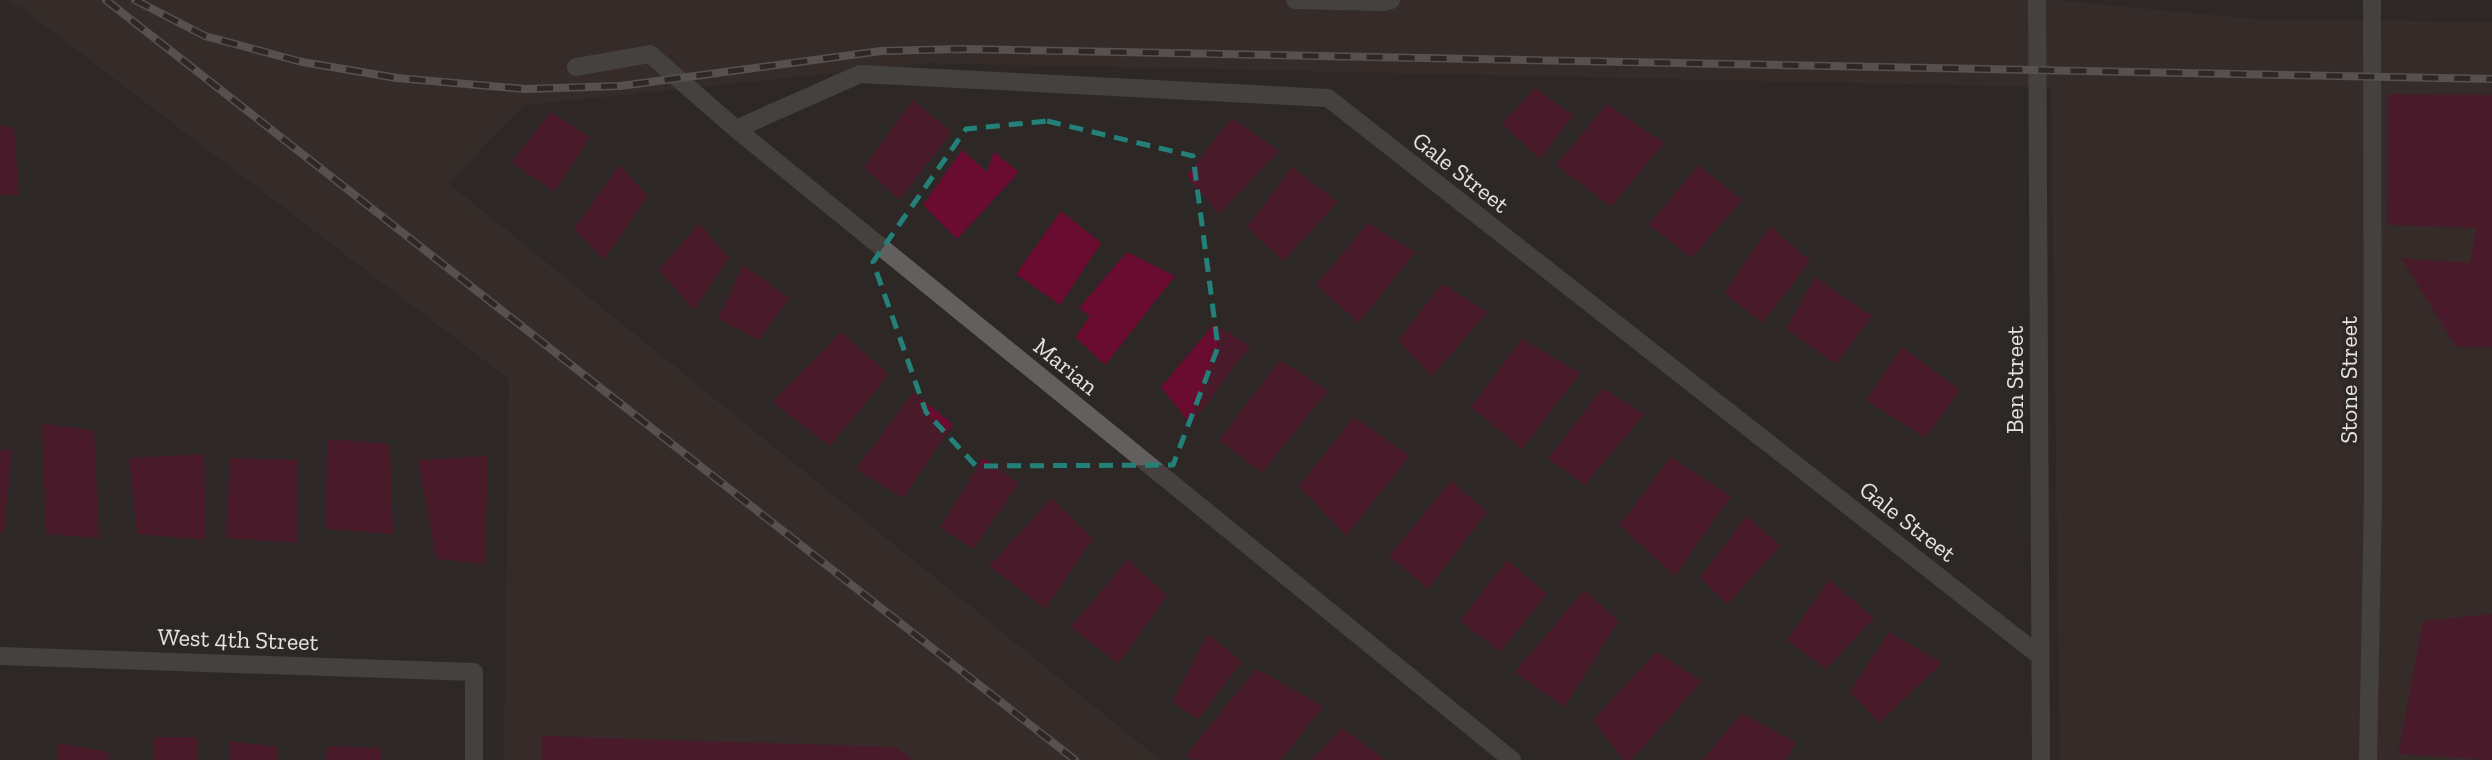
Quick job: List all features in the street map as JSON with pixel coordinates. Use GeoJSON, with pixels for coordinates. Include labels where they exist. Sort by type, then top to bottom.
{"type":"FeatureCollection","features":[{"type":"Feature","properties":{"kind":"street"},"geometry":{"type":"LineString","coordinates":[[1295,0],[1391,0]]}},
{"type":"Feature","properties":{"kind":"street","name":"Ben Street"},"geometry":{"type":"LineString","coordinates":[[2037,0],[2041,760]]}},
{"type":"Feature","properties":{"kind":"street","name":"Stone Street"},"geometry":{"type":"LineString","coordinates":[[2368,760],[2373,497],[2372,0]]}},
{"type":"Feature","properties":{"kind":"street","name":"Marian"},"geometry":{"type":"LineString","coordinates":[[576,67],[650,54],[736,130],[1512,760]]}},
{"type":"Feature","properties":{"kind":"street","name":"Gale Street"},"geometry":{"type":"LineString","coordinates":[[736,130],[860,74],[1328,98],[2040,656]]}},
{"type":"Feature","properties":{"kind":"street","name":"West 4th Street"},"geometry":{"type":"LineString","coordinates":[[0,656],[474,671],[474,760]]}},
{"type":"Feature","properties":{"kind":"highlighted area"},"geometry":{"type":"Polygon","coordinates":[[[1047,121],[1193,156],[1218,347],[1173,465],[976,466],[926,412],[873,262],[966,129],[1047,121]]]}},
{"type":"Feature","properties":{"kind":"shaded area"},"geometry":{"type":"Polygon","coordinates":[[[6,0],[2053,0],[2255,19],[2492,22],[2492,760],[2060,760],[2051,87],[930,63],[525,105],[448,183],[1160,760],[504,760],[509,379],[23,9],[6,0]]]}},
{"type":"Feature","properties":{"kind":"building"},"geometry":{"type":"Polygon","coordinates":[[[1535,88],[1573,115],[1540,159],[1502,124],[1535,88]]]}},
{"type":"Feature","properties":{"kind":"building"},"geometry":{"type":"Polygon","coordinates":[[[2388,94],[2492,95],[2492,347],[2456,347],[2401,258],[2470,263],[2476,228],[2387,225],[2388,94]]]}},
{"type":"Feature","properties":{"kind":"building"},"geometry":{"type":"Polygon","coordinates":[[[913,100],[952,132],[899,200],[864,167],[913,100]]]}},
{"type":"Feature","properties":{"kind":"building"},"geometry":{"type":"Polygon","coordinates":[[[1607,104],[1664,143],[1611,207],[1556,165],[1607,104]]]}},
{"type":"Feature","properties":{"kind":"building"},"geometry":{"type":"Polygon","coordinates":[[[551,112],[590,137],[554,192],[511,162],[551,112]]]}},
{"type":"Feature","properties":{"kind":"building"},"geometry":{"type":"Polygon","coordinates":[[[1232,118],[1279,151],[1219,214],[1187,175],[1232,118]]]}},
{"type":"Feature","properties":{"kind":"building"},"geometry":{"type":"Polygon","coordinates":[[[0,126],[14,127],[19,195],[0,195],[0,126]]]}},
{"type":"Feature","properties":{"kind":"building"},"geometry":{"type":"Polygon","coordinates":[[[962,150],[987,172],[994,152],[1019,172],[957,239],[923,205],[962,150]]]}},
{"type":"Feature","properties":{"kind":"building"},"geometry":{"type":"Polygon","coordinates":[[[619,165],[648,196],[604,259],[574,229],[619,165]]]}},
{"type":"Feature","properties":{"kind":"building"},"geometry":{"type":"Polygon","coordinates":[[[1698,165],[1742,200],[1692,258],[1649,225],[1698,165]]]}},
{"type":"Feature","properties":{"kind":"building"},"geometry":{"type":"Polygon","coordinates":[[[1292,167],[1338,202],[1283,261],[1247,227],[1292,167]]]}},
{"type":"Feature","properties":{"kind":"building"},"geometry":{"type":"Polygon","coordinates":[[[1061,211],[1101,243],[1060,305],[1016,274],[1061,211]]]}},
{"type":"Feature","properties":{"kind":"building"},"geometry":{"type":"Polygon","coordinates":[[[699,223],[729,258],[694,310],[659,270],[699,223]]]}},
{"type":"Feature","properties":{"kind":"building"},"geometry":{"type":"Polygon","coordinates":[[[1368,223],[1415,252],[1359,323],[1316,285],[1368,223]]]}},
{"type":"Feature","properties":{"kind":"building"},"geometry":{"type":"Polygon","coordinates":[[[1770,226],[1810,261],[1762,323],[1724,293],[1770,226]]]}},
{"type":"Feature","properties":{"kind":"building"},"geometry":{"type":"Polygon","coordinates":[[[1127,252],[1175,276],[1105,365],[1075,337],[1090,316],[1079,308],[1127,252]]]}},
{"type":"Feature","properties":{"kind":"building"},"geometry":{"type":"Polygon","coordinates":[[[743,265],[789,298],[759,340],[718,319],[743,265]]]}},
{"type":"Feature","properties":{"kind":"building"},"geometry":{"type":"Polygon","coordinates":[[[1815,277],[1872,316],[1836,364],[1786,329],[1815,277]]]}},
{"type":"Feature","properties":{"kind":"building"},"geometry":{"type":"Polygon","coordinates":[[[1442,284],[1488,312],[1432,376],[1398,340],[1442,284]]]}},
{"type":"Feature","properties":{"kind":"building"},"geometry":{"type":"Polygon","coordinates":[[[1214,324],[1250,346],[1191,425],[1161,387],[1214,324]]]}},
{"type":"Feature","properties":{"kind":"building"},"geometry":{"type":"Polygon","coordinates":[[[841,332],[889,374],[830,446],[772,402],[841,332]]]}},
{"type":"Feature","properties":{"kind":"building"},"geometry":{"type":"Polygon","coordinates":[[[1522,339],[1580,373],[1522,449],[1471,407],[1522,339]]]}},
{"type":"Feature","properties":{"kind":"building"},"geometry":{"type":"Polygon","coordinates":[[[1902,347],[1960,390],[1925,438],[1866,400],[1902,347]]]}},
{"type":"Feature","properties":{"kind":"building"},"geometry":{"type":"Polygon","coordinates":[[[1280,360],[1328,391],[1262,473],[1219,440],[1280,360]]]}},
{"type":"Feature","properties":{"kind":"building"},"geometry":{"type":"Polygon","coordinates":[[[1602,388],[1644,414],[1585,485],[1548,459],[1602,388]]]}},
{"type":"Feature","properties":{"kind":"building"},"geometry":{"type":"Polygon","coordinates":[[[913,392],[953,424],[903,498],[856,469],[913,392]]]}},
{"type":"Feature","properties":{"kind":"building"},"geometry":{"type":"Polygon","coordinates":[[[1354,417],[1410,456],[1346,536],[1299,486],[1354,417]]]}},
{"type":"Feature","properties":{"kind":"building"},"geometry":{"type":"Polygon","coordinates":[[[42,424],[94,430],[99,538],[46,534],[42,424]]]}},
{"type":"Feature","properties":{"kind":"building"},"geometry":{"type":"Polygon","coordinates":[[[327,439],[390,444],[393,534],[326,529],[327,439]]]}},
{"type":"Feature","properties":{"kind":"building"},"geometry":{"type":"Polygon","coordinates":[[[12,449],[4,533],[0,533],[0,450],[12,449]]]}},
{"type":"Feature","properties":{"kind":"building"},"geometry":{"type":"Polygon","coordinates":[[[204,454],[206,540],[137,534],[129,458],[204,454]]]}},
{"type":"Feature","properties":{"kind":"building"},"geometry":{"type":"Polygon","coordinates":[[[488,456],[485,564],[436,559],[418,460],[488,456]]]}},
{"type":"Feature","properties":{"kind":"building"},"geometry":{"type":"Polygon","coordinates":[[[1671,457],[1731,496],[1675,576],[1619,525],[1671,457]]]}},
{"type":"Feature","properties":{"kind":"building"},"geometry":{"type":"Polygon","coordinates":[[[230,458],[297,460],[297,543],[226,538],[230,458]]]}},
{"type":"Feature","properties":{"kind":"building"},"geometry":{"type":"Polygon","coordinates":[[[983,458],[1019,483],[974,549],[940,528],[983,458]]]}},
{"type":"Feature","properties":{"kind":"building"},"geometry":{"type":"Polygon","coordinates":[[[1451,481],[1487,512],[1428,589],[1389,556],[1451,481]]]}},
{"type":"Feature","properties":{"kind":"building"},"geometry":{"type":"Polygon","coordinates":[[[1052,498],[1093,539],[1045,609],[989,566],[1052,498]]]}},
{"type":"Feature","properties":{"kind":"building"},"geometry":{"type":"Polygon","coordinates":[[[1746,516],[1781,546],[1727,604],[1700,578],[1746,516]]]}},
{"type":"Feature","properties":{"kind":"building"},"geometry":{"type":"Polygon","coordinates":[[[1128,559],[1167,596],[1118,664],[1071,627],[1128,559]]]}},
{"type":"Feature","properties":{"kind":"building"},"geometry":{"type":"Polygon","coordinates":[[[1507,560],[1547,594],[1500,652],[1460,621],[1507,560]]]}},
{"type":"Feature","properties":{"kind":"building"},"geometry":{"type":"Polygon","coordinates":[[[1829,580],[1874,618],[1826,669],[1787,640],[1829,580]]]}},
{"type":"Feature","properties":{"kind":"building"},"geometry":{"type":"Polygon","coordinates":[[[1584,590],[1619,621],[1564,707],[1515,672],[1584,590]]]}},
{"type":"Feature","properties":{"kind":"building"},"geometry":{"type":"Polygon","coordinates":[[[2492,614],[2492,760],[2398,754],[2423,621],[2492,614]]]}},
{"type":"Feature","properties":{"kind":"building"},"geometry":{"type":"Polygon","coordinates":[[[1889,632],[1942,663],[1879,723],[1850,692],[1889,632]]]}},
{"type":"Feature","properties":{"kind":"building"},"geometry":{"type":"Polygon","coordinates":[[[1208,634],[1242,662],[1198,719],[1172,702],[1208,634]]]}},
{"type":"Feature","properties":{"kind":"building"},"geometry":{"type":"Polygon","coordinates":[[[1656,652],[1702,681],[1631,760],[1623,760],[1593,720],[1656,652]]]}},
{"type":"Feature","properties":{"kind":"building"},"geometry":{"type":"Polygon","coordinates":[[[1256,669],[1323,706],[1281,760],[1193,760],[1186,756],[1256,669]]]}},
{"type":"Feature","properties":{"kind":"building"},"geometry":{"type":"Polygon","coordinates":[[[1742,713],[1796,743],[1786,760],[1702,760],[1742,713]]]}},
{"type":"Feature","properties":{"kind":"building"},"geometry":{"type":"Polygon","coordinates":[[[1342,728],[1386,760],[1311,760],[1342,728]]]}},
{"type":"Feature","properties":{"kind":"building"},"geometry":{"type":"Polygon","coordinates":[[[542,736],[896,747],[912,760],[542,760],[542,736]]]}},
{"type":"Feature","properties":{"kind":"building"},"geometry":{"type":"Polygon","coordinates":[[[153,737],[198,737],[198,760],[154,760],[153,737]]]}},
{"type":"Feature","properties":{"kind":"building"},"geometry":{"type":"Polygon","coordinates":[[[230,741],[277,747],[277,760],[230,760],[230,741]]]}},
{"type":"Feature","properties":{"kind":"building"},"geometry":{"type":"Polygon","coordinates":[[[57,743],[109,752],[108,760],[58,760],[57,743]]]}},
{"type":"Feature","properties":{"kind":"building"},"geometry":{"type":"Polygon","coordinates":[[[327,746],[381,748],[382,760],[326,760],[327,746]]]}},
{"type":"Feature","properties":{"kind":"railway"},"geometry":{"type":"LineString","coordinates":[[106,0],[1075,760]]}},
{"type":"Feature","properties":{"kind":"railway"},"geometry":{"type":"LineString","coordinates":[[135,0],[205,36],[302,62],[397,78],[525,89],[620,86],[881,51],[961,49],[2492,79]]}}]}
